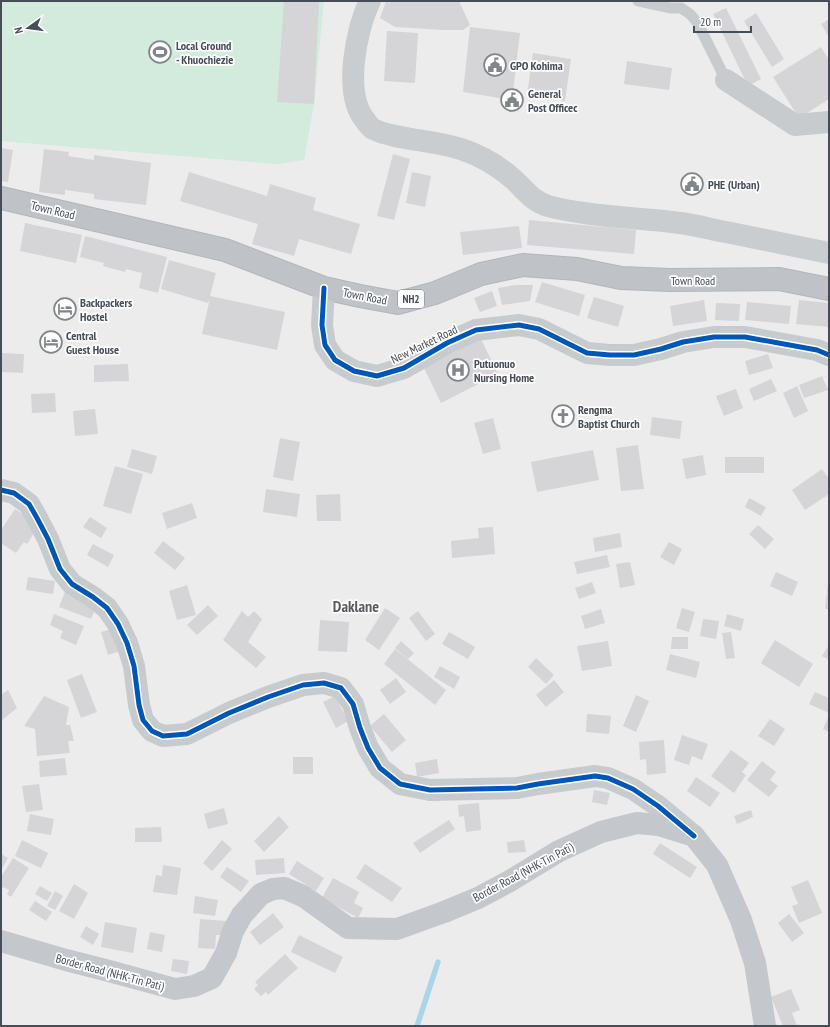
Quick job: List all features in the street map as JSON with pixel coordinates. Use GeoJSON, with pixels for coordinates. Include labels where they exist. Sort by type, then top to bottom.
{"type":"FeatureCollection","features":[{"type":"Feature","properties":{"kind":"highway","name":"Town Road"},"geometry":{"type":"LineString","coordinates":[[1,198],[225,250],[324,288],[398,303],[435,293],[481,274],[523,265],[577,269],[621,278],[670,280],[779,279],[829,289]]}},
{"type":"Feature","properties":{"kind":"main road"},"geometry":{"type":"LineString","coordinates":[[370,1],[356,44],[354,86],[358,110],[364,120],[373,129],[384,134],[455,146],[467,150],[497,166],[512,178],[530,197],[546,205],[566,211],[692,224],[829,253]]}},
{"type":"Feature","properties":{"kind":"main road","name":"Border Road (NHK-Tin Pati)"},"geometry":{"type":"LineString","coordinates":[[1,941],[175,989],[194,986],[212,978],[226,953],[233,931],[242,915],[261,894],[273,889],[284,888],[303,896],[348,928],[397,929],[478,898],[508,882],[559,851],[602,832],[638,823],[659,825],[694,836]]}},
{"type":"Feature","properties":{"kind":"main road"},"geometry":{"type":"LineString","coordinates":[[694,836],[717,865],[741,920],[755,964],[765,1026]]}},
{"type":"Feature","properties":{"kind":"street"},"geometry":{"type":"LineString","coordinates":[[356,44],[359,1]]}},
{"type":"Feature","properties":{"kind":"street"},"geometry":{"type":"LineString","coordinates":[[726,80],[795,126],[829,122]]}},
{"type":"Feature","properties":{"kind":"street","name":"New Market Road"},"geometry":{"type":"LineString","coordinates":[[324,288],[322,325],[325,345],[335,360],[354,371],[377,376],[404,368],[447,343],[476,330],[519,325],[539,329],[587,353],[634,355],[683,342],[714,337],[745,337],[817,350],[829,355]]}},
{"type":"Feature","properties":{"kind":"street"},"geometry":{"type":"LineString","coordinates":[[1,490],[14,493],[29,504],[48,539],[60,569],[72,584],[107,608],[118,624],[127,643],[134,666],[139,705],[143,720],[152,731],[163,736],[187,734],[229,713],[268,697],[302,685],[324,683],[341,688],[353,704],[368,748],[380,768],[400,784],[430,790],[517,788],[595,776],[608,778],[633,789],[658,806],[694,836]]}},
{"type":"Feature","properties":{"kind":"lane"},"geometry":{"type":"LineString","coordinates":[[638,1],[670,8],[681,8],[690,14],[697,22],[726,80]]}},
{"type":"Feature","properties":{"kind":"green space","name":"Local Ground - Khuochiezie"},"geometry":{"type":"Polygon","coordinates":[[[1,1],[324,1],[314,104],[304,160],[277,164],[1,141],[1,1]]]}},
{"type":"Feature","properties":{"kind":"building"},"geometry":{"type":"Polygon","coordinates":[[[284,1],[319,1],[314,104],[277,102],[284,1]]]}},
{"type":"Feature","properties":{"kind":"building"},"geometry":{"type":"Polygon","coordinates":[[[386,1],[390,3],[391,1],[459,1],[470,25],[463,30],[395,27],[380,18],[386,1]]]}},
{"type":"Feature","properties":{"kind":"building"},"geometry":{"type":"Polygon","coordinates":[[[726,8],[761,79],[748,86],[713,14],[726,8]]]}},
{"type":"Feature","properties":{"kind":"building"},"geometry":{"type":"Polygon","coordinates":[[[756,13],[784,59],[772,67],[744,21],[756,13]]]}},
{"type":"Feature","properties":{"kind":"building"},"geometry":{"type":"Polygon","coordinates":[[[829,19],[829,37],[821,24],[829,19]]]}},
{"type":"Feature","properties":{"kind":"building"},"geometry":{"type":"Polygon","coordinates":[[[470,27],[520,33],[512,100],[463,92],[470,27]]]}},
{"type":"Feature","properties":{"kind":"building"},"geometry":{"type":"Polygon","coordinates":[[[387,31],[418,33],[415,83],[384,81],[387,31]]]}},
{"type":"Feature","properties":{"kind":"building"},"geometry":{"type":"Polygon","coordinates":[[[821,47],[829,60],[829,99],[799,118],[773,77],[821,47]]]}},
{"type":"Feature","properties":{"kind":"building"},"geometry":{"type":"Polygon","coordinates":[[[533,53],[571,59],[565,101],[527,95],[533,53]]]}},
{"type":"Feature","properties":{"kind":"building"},"geometry":{"type":"Polygon","coordinates":[[[627,61],[672,68],[669,90],[624,84],[627,61]]]}},
{"type":"Feature","properties":{"kind":"building"},"geometry":{"type":"Polygon","coordinates":[[[1,148],[13,150],[8,182],[1,181],[1,148]]]}},
{"type":"Feature","properties":{"kind":"building"},"geometry":{"type":"Polygon","coordinates":[[[44,149],[69,152],[68,156],[94,160],[94,155],[151,163],[146,205],[94,199],[94,194],[65,190],[65,195],[39,192],[44,149]]]}},
{"type":"Feature","properties":{"kind":"building"},"geometry":{"type":"Polygon","coordinates":[[[393,154],[410,159],[394,220],[377,216],[393,154]]]}},
{"type":"Feature","properties":{"kind":"building"},"geometry":{"type":"Polygon","coordinates":[[[189,172],[267,196],[270,184],[316,198],[313,210],[360,224],[351,254],[299,239],[294,256],[252,244],[258,224],[180,201],[189,172]]]}},
{"type":"Feature","properties":{"kind":"building"},"geometry":{"type":"Polygon","coordinates":[[[412,172],[431,176],[425,207],[406,203],[412,172]]]}},
{"type":"Feature","properties":{"kind":"building"},"geometry":{"type":"Polygon","coordinates":[[[529,220],[636,230],[634,254],[527,245],[529,220]]]}},
{"type":"Feature","properties":{"kind":"building"},"geometry":{"type":"Polygon","coordinates":[[[25,223],[82,235],[76,263],[20,251],[25,223]]]}},
{"type":"Feature","properties":{"kind":"building"},"geometry":{"type":"Polygon","coordinates":[[[519,226],[522,248],[463,255],[460,232],[519,226]]]}},
{"type":"Feature","properties":{"kind":"building"},"geometry":{"type":"Polygon","coordinates":[[[85,236],[167,257],[158,293],[139,288],[142,273],[126,269],[125,272],[103,266],[104,263],[80,257],[85,236]]]}},
{"type":"Feature","properties":{"kind":"building"},"geometry":{"type":"Polygon","coordinates":[[[169,260],[216,273],[210,296],[285,312],[277,350],[202,334],[210,298],[208,303],[161,289],[169,260]]]}},
{"type":"Feature","properties":{"kind":"building"},"geometry":{"type":"Polygon","coordinates":[[[542,282],[585,295],[579,316],[535,302],[542,282]]]}},
{"type":"Feature","properties":{"kind":"building"},"geometry":{"type":"Polygon","coordinates":[[[515,285],[533,285],[530,301],[502,305],[498,288],[515,285]]]}},
{"type":"Feature","properties":{"kind":"building"},"geometry":{"type":"Polygon","coordinates":[[[492,291],[497,306],[480,312],[474,298],[492,291]]]}},
{"type":"Feature","properties":{"kind":"building"},"geometry":{"type":"Polygon","coordinates":[[[594,297],[624,306],[618,327],[587,318],[594,297]]]}},
{"type":"Feature","properties":{"kind":"building"},"geometry":{"type":"Polygon","coordinates":[[[704,300],[707,321],[673,326],[670,306],[704,300]]]}},
{"type":"Feature","properties":{"kind":"building"},"geometry":{"type":"Polygon","coordinates":[[[799,300],[829,303],[829,327],[796,324],[799,300]]]}},
{"type":"Feature","properties":{"kind":"building"},"geometry":{"type":"Polygon","coordinates":[[[747,302],[791,306],[789,324],[745,320],[747,302]]]}},
{"type":"Feature","properties":{"kind":"building"},"geometry":{"type":"Polygon","coordinates":[[[716,303],[740,304],[739,321],[715,320],[716,303]]]}},
{"type":"Feature","properties":{"kind":"building"},"geometry":{"type":"Polygon","coordinates":[[[480,337],[498,374],[441,403],[423,366],[480,337]]]}},
{"type":"Feature","properties":{"kind":"building"},"geometry":{"type":"Polygon","coordinates":[[[1,353],[24,354],[23,373],[1,372],[1,353]]]}},
{"type":"Feature","properties":{"kind":"building"},"geometry":{"type":"Polygon","coordinates":[[[768,354],[773,368],[749,375],[745,361],[768,354]]]}},
{"type":"Feature","properties":{"kind":"building"},"geometry":{"type":"Polygon","coordinates":[[[128,364],[129,381],[94,382],[94,365],[128,364]]]}},
{"type":"Feature","properties":{"kind":"building"},"geometry":{"type":"Polygon","coordinates":[[[822,376],[828,390],[804,398],[799,385],[822,376]]]}},
{"type":"Feature","properties":{"kind":"building"},"geometry":{"type":"Polygon","coordinates":[[[771,379],[777,391],[754,401],[749,389],[771,379]]]}},
{"type":"Feature","properties":{"kind":"building"},"geometry":{"type":"Polygon","coordinates":[[[797,386],[808,411],[794,418],[783,393],[797,386]]]}},
{"type":"Feature","properties":{"kind":"building"},"geometry":{"type":"Polygon","coordinates":[[[736,389],[743,408],[724,416],[716,396],[736,389]]]}},
{"type":"Feature","properties":{"kind":"building"},"geometry":{"type":"Polygon","coordinates":[[[55,393],[56,412],[32,413],[31,394],[55,393]]]}},
{"type":"Feature","properties":{"kind":"building"},"geometry":{"type":"Polygon","coordinates":[[[95,409],[98,434],[75,436],[73,411],[95,409]]]}},
{"type":"Feature","properties":{"kind":"building"},"geometry":{"type":"Polygon","coordinates":[[[652,417],[682,421],[680,439],[650,435],[652,417]]]}},
{"type":"Feature","properties":{"kind":"building"},"geometry":{"type":"Polygon","coordinates":[[[493,418],[501,449],[483,454],[474,423],[493,418]]]}},
{"type":"Feature","properties":{"kind":"building"},"geometry":{"type":"Polygon","coordinates":[[[280,438],[300,442],[293,481],[273,477],[280,438]]]}},
{"type":"Feature","properties":{"kind":"building"},"geometry":{"type":"Polygon","coordinates":[[[638,445],[644,489],[621,491],[616,448],[638,445]]]}},
{"type":"Feature","properties":{"kind":"building"},"geometry":{"type":"Polygon","coordinates":[[[132,449],[157,456],[152,474],[127,467],[132,449]]]}},
{"type":"Feature","properties":{"kind":"building"},"geometry":{"type":"Polygon","coordinates":[[[593,450],[599,480],[537,492],[531,462],[593,450]]]}},
{"type":"Feature","properties":{"kind":"building"},"geometry":{"type":"Polygon","coordinates":[[[703,455],[706,475],[686,479],[682,459],[703,455]]]}},
{"type":"Feature","properties":{"kind":"building"},"geometry":{"type":"Polygon","coordinates":[[[725,457],[764,457],[764,473],[725,473],[725,457]]]}},
{"type":"Feature","properties":{"kind":"building"},"geometry":{"type":"Polygon","coordinates":[[[115,466],[143,474],[131,514],[103,506],[115,466]]]}},
{"type":"Feature","properties":{"kind":"building"},"geometry":{"type":"Polygon","coordinates":[[[822,469],[829,479],[829,494],[805,510],[792,490],[822,469]]]}},
{"type":"Feature","properties":{"kind":"building"},"geometry":{"type":"Polygon","coordinates":[[[266,489],[300,494],[297,517],[263,512],[266,489]]]}},
{"type":"Feature","properties":{"kind":"building"},"geometry":{"type":"Polygon","coordinates":[[[340,494],[341,521],[317,521],[316,495],[340,494]]]}},
{"type":"Feature","properties":{"kind":"building"},"geometry":{"type":"Polygon","coordinates":[[[749,498],[766,507],[761,516],[745,507],[749,498]]]}},
{"type":"Feature","properties":{"kind":"building"},"geometry":{"type":"Polygon","coordinates":[[[192,503],[197,518],[167,529],[162,513],[192,503]]]}},
{"type":"Feature","properties":{"kind":"building"},"geometry":{"type":"Polygon","coordinates":[[[15,509],[39,525],[27,544],[24,542],[16,553],[1,543],[1,530],[15,509]]]}},
{"type":"Feature","properties":{"kind":"building"},"geometry":{"type":"Polygon","coordinates":[[[90,517],[107,528],[101,538],[83,527],[90,517]]]}},
{"type":"Feature","properties":{"kind":"building"},"geometry":{"type":"Polygon","coordinates":[[[758,525],[774,539],[765,549],[749,534],[758,525]]]}},
{"type":"Feature","properties":{"kind":"building"},"geometry":{"type":"Polygon","coordinates":[[[493,527],[495,554],[452,558],[451,541],[479,538],[478,528],[493,527]]]}},
{"type":"Feature","properties":{"kind":"building"},"geometry":{"type":"Polygon","coordinates":[[[620,533],[622,547],[595,552],[593,538],[620,533]]]}},
{"type":"Feature","properties":{"kind":"building"},"geometry":{"type":"Polygon","coordinates":[[[163,541],[185,558],[175,570],[154,553],[163,541]]]}},
{"type":"Feature","properties":{"kind":"building"},"geometry":{"type":"Polygon","coordinates":[[[669,542],[682,549],[674,565],[660,557],[669,542]]]}},
{"type":"Feature","properties":{"kind":"building"},"geometry":{"type":"Polygon","coordinates":[[[93,544],[114,555],[108,567],[87,555],[93,544]]]}},
{"type":"Feature","properties":{"kind":"building"},"geometry":{"type":"Polygon","coordinates":[[[607,555],[610,567],[577,574],[574,562],[607,555]]]}},
{"type":"Feature","properties":{"kind":"building"},"geometry":{"type":"Polygon","coordinates":[[[630,562],[635,585],[620,588],[616,564],[630,562]]]}},
{"type":"Feature","properties":{"kind":"building"},"geometry":{"type":"Polygon","coordinates":[[[776,572],[798,582],[792,596],[770,586],[776,572]]]}},
{"type":"Feature","properties":{"kind":"building"},"geometry":{"type":"Polygon","coordinates":[[[28,577],[55,581],[53,594],[26,590],[28,577]]]}},
{"type":"Feature","properties":{"kind":"building"},"geometry":{"type":"Polygon","coordinates":[[[592,582],[596,593],[579,599],[575,588],[592,582]]]}},
{"type":"Feature","properties":{"kind":"building"},"geometry":{"type":"Polygon","coordinates":[[[828,583],[829,609],[825,609],[828,583]]]}},
{"type":"Feature","properties":{"kind":"building"},"geometry":{"type":"Polygon","coordinates":[[[187,585],[196,615],[177,620],[169,591],[187,585]]]}},
{"type":"Feature","properties":{"kind":"building"},"geometry":{"type":"Polygon","coordinates":[[[65,592],[97,605],[91,619],[59,607],[65,592]]]}},
{"type":"Feature","properties":{"kind":"building"},"geometry":{"type":"Polygon","coordinates":[[[208,605],[218,616],[197,635],[187,625],[208,605]]]}},
{"type":"Feature","properties":{"kind":"building"},"geometry":{"type":"Polygon","coordinates":[[[385,608],[400,618],[379,650],[365,640],[385,608]]]}},
{"type":"Feature","properties":{"kind":"building"},"geometry":{"type":"Polygon","coordinates":[[[682,608],[695,612],[689,632],[676,628],[682,608]]]}},
{"type":"Feature","properties":{"kind":"building"},"geometry":{"type":"Polygon","coordinates":[[[601,609],[605,623],[585,629],[581,616],[601,609]]]}},
{"type":"Feature","properties":{"kind":"building"},"geometry":{"type":"Polygon","coordinates":[[[242,611],[248,617],[254,611],[262,619],[248,642],[266,657],[256,668],[223,640],[242,611]]]}},
{"type":"Feature","properties":{"kind":"building"},"geometry":{"type":"Polygon","coordinates":[[[418,611],[435,634],[426,641],[409,618],[418,611]]]}},
{"type":"Feature","properties":{"kind":"building"},"geometry":{"type":"Polygon","coordinates":[[[54,614],[84,626],[76,645],[60,638],[63,631],[50,625],[54,614]]]}},
{"type":"Feature","properties":{"kind":"building"},"geometry":{"type":"Polygon","coordinates":[[[727,614],[744,619],[741,631],[724,626],[727,614]]]}},
{"type":"Feature","properties":{"kind":"building"},"geometry":{"type":"Polygon","coordinates":[[[703,619],[719,621],[716,639],[700,636],[703,619]]]}},
{"type":"Feature","properties":{"kind":"building"},"geometry":{"type":"Polygon","coordinates":[[[320,620],[349,622],[347,652],[318,651],[320,620]]]}},
{"type":"Feature","properties":{"kind":"building"},"geometry":{"type":"Polygon","coordinates":[[[115,628],[121,651],[108,655],[101,632],[115,628]]]}},
{"type":"Feature","properties":{"kind":"building"},"geometry":{"type":"Polygon","coordinates":[[[449,632],[475,647],[468,659],[442,644],[449,632]]]}},
{"type":"Feature","properties":{"kind":"building"},"geometry":{"type":"Polygon","coordinates":[[[731,632],[735,658],[726,659],[722,633],[731,632]]]}},
{"type":"Feature","properties":{"kind":"building"},"geometry":{"type":"Polygon","coordinates":[[[672,637],[688,637],[688,649],[671,649],[672,637]]]}},
{"type":"Feature","properties":{"kind":"building"},"geometry":{"type":"Polygon","coordinates":[[[775,640],[813,664],[799,687],[761,663],[775,640]]]}},
{"type":"Feature","properties":{"kind":"building"},"geometry":{"type":"Polygon","coordinates":[[[401,641],[414,653],[408,659],[395,648],[401,641]]]}},
{"type":"Feature","properties":{"kind":"building"},"geometry":{"type":"Polygon","coordinates":[[[608,641],[612,666],[582,671],[577,646],[608,641]]]}},
{"type":"Feature","properties":{"kind":"building"},"geometry":{"type":"Polygon","coordinates":[[[829,645],[829,660],[822,656],[829,645]]]}},
{"type":"Feature","properties":{"kind":"building"},"geometry":{"type":"Polygon","coordinates":[[[395,649],[446,690],[435,705],[384,664],[395,649]]]}},
{"type":"Feature","properties":{"kind":"building"},"geometry":{"type":"Polygon","coordinates":[[[670,654],[700,662],[696,678],[666,670],[670,654]]]}},
{"type":"Feature","properties":{"kind":"building"},"geometry":{"type":"Polygon","coordinates":[[[536,658],[554,675],[546,684],[528,667],[536,658]]]}},
{"type":"Feature","properties":{"kind":"building"},"geometry":{"type":"Polygon","coordinates":[[[440,666],[460,677],[454,689],[434,677],[440,666]]]}},
{"type":"Feature","properties":{"kind":"building"},"geometry":{"type":"Polygon","coordinates":[[[82,674],[97,712],[81,718],[67,680],[82,674]]]}},
{"type":"Feature","properties":{"kind":"building"},"geometry":{"type":"Polygon","coordinates":[[[396,678],[406,692],[390,704],[380,690],[396,678]]]}},
{"type":"Feature","properties":{"kind":"building"},"geometry":{"type":"Polygon","coordinates":[[[554,680],[564,692],[546,707],[536,695],[554,680]]]}},
{"type":"Feature","properties":{"kind":"building"},"geometry":{"type":"Polygon","coordinates":[[[8,690],[17,708],[1,721],[1,695],[8,690]]]}},
{"type":"Feature","properties":{"kind":"building"},"geometry":{"type":"Polygon","coordinates":[[[815,692],[829,698],[829,713],[809,704],[815,692]]]}},
{"type":"Feature","properties":{"kind":"building"},"geometry":{"type":"Polygon","coordinates":[[[636,695],[649,701],[636,732],[623,726],[636,695]]]}},
{"type":"Feature","properties":{"kind":"building"},"geometry":{"type":"Polygon","coordinates":[[[44,696],[69,707],[66,725],[70,725],[74,741],[68,741],[70,753],[37,756],[35,729],[24,726],[44,696]]]}},
{"type":"Feature","properties":{"kind":"building"},"geometry":{"type":"Polygon","coordinates":[[[335,696],[348,721],[336,728],[323,702],[335,696]]]}},
{"type":"Feature","properties":{"kind":"building"},"geometry":{"type":"Polygon","coordinates":[[[384,714],[406,740],[392,752],[370,726],[384,714]]]}},
{"type":"Feature","properties":{"kind":"building"},"geometry":{"type":"Polygon","coordinates":[[[587,714],[611,716],[609,734],[586,732],[587,714]]]}},
{"type":"Feature","properties":{"kind":"building"},"geometry":{"type":"Polygon","coordinates":[[[829,715],[829,732],[823,729],[829,715]]]}},
{"type":"Feature","properties":{"kind":"building"},"geometry":{"type":"Polygon","coordinates":[[[770,719],[785,729],[774,746],[758,736],[770,719]]]}},
{"type":"Feature","properties":{"kind":"building"},"geometry":{"type":"Polygon","coordinates":[[[682,735],[708,744],[702,760],[692,756],[689,765],[674,760],[682,735]]]}},
{"type":"Feature","properties":{"kind":"building"},"geometry":{"type":"Polygon","coordinates":[[[664,740],[666,773],[647,775],[646,759],[640,760],[639,742],[664,740]]]}},
{"type":"Feature","properties":{"kind":"building"},"geometry":{"type":"Polygon","coordinates":[[[731,750],[749,763],[742,772],[746,775],[734,793],[711,776],[731,750]]]}},
{"type":"Feature","properties":{"kind":"building"},"geometry":{"type":"Polygon","coordinates":[[[293,757],[313,757],[313,774],[293,774],[293,757]]]}},
{"type":"Feature","properties":{"kind":"building"},"geometry":{"type":"Polygon","coordinates":[[[65,758],[67,775],[40,777],[39,761],[65,758]]]}},
{"type":"Feature","properties":{"kind":"building"},"geometry":{"type":"Polygon","coordinates":[[[437,759],[439,773],[417,777],[415,763],[437,759]]]}},
{"type":"Feature","properties":{"kind":"building"},"geometry":{"type":"Polygon","coordinates":[[[762,761],[776,772],[770,780],[778,786],[769,797],[747,780],[762,761]]]}},
{"type":"Feature","properties":{"kind":"building"},"geometry":{"type":"Polygon","coordinates":[[[696,777],[720,793],[710,807],[687,791],[696,777]]]}},
{"type":"Feature","properties":{"kind":"building"},"geometry":{"type":"Polygon","coordinates":[[[39,784],[43,810],[26,812],[22,786],[39,784]]]}},
{"type":"Feature","properties":{"kind":"building"},"geometry":{"type":"Polygon","coordinates":[[[594,790],[610,793],[607,805],[592,802],[594,790]]]}},
{"type":"Feature","properties":{"kind":"building"},"geometry":{"type":"Polygon","coordinates":[[[479,803],[481,830],[466,832],[464,816],[459,817],[458,805],[479,803]]]}},
{"type":"Feature","properties":{"kind":"building"},"geometry":{"type":"Polygon","coordinates":[[[224,808],[228,824],[208,829],[204,814],[224,808]]]}},
{"type":"Feature","properties":{"kind":"building"},"geometry":{"type":"Polygon","coordinates":[[[751,810],[753,817],[737,824],[734,816],[751,810]]]}},
{"type":"Feature","properties":{"kind":"building"},"geometry":{"type":"Polygon","coordinates":[[[30,814],[54,819],[51,835],[27,831],[30,814]]]}},
{"type":"Feature","properties":{"kind":"building"},"geometry":{"type":"Polygon","coordinates":[[[279,816],[289,827],[264,852],[254,841],[279,816]]]}},
{"type":"Feature","properties":{"kind":"building"},"geometry":{"type":"Polygon","coordinates":[[[449,820],[455,829],[420,853],[413,843],[449,820]]]}},
{"type":"Feature","properties":{"kind":"building"},"geometry":{"type":"Polygon","coordinates":[[[161,827],[162,842],[135,842],[135,828],[161,827]]]}},
{"type":"Feature","properties":{"kind":"building"},"geometry":{"type":"Polygon","coordinates":[[[22,840],[48,853],[41,868],[15,856],[22,840]]]}},
{"type":"Feature","properties":{"kind":"building"},"geometry":{"type":"Polygon","coordinates":[[[222,840],[232,849],[212,871],[203,863],[222,840]]]}},
{"type":"Feature","properties":{"kind":"building"},"geometry":{"type":"Polygon","coordinates":[[[524,840],[526,852],[508,853],[507,842],[524,840]]]}},
{"type":"Feature","properties":{"kind":"building"},"geometry":{"type":"Polygon","coordinates":[[[660,843],[697,867],[690,878],[653,854],[660,843]]]}},
{"type":"Feature","properties":{"kind":"building"},"geometry":{"type":"Polygon","coordinates":[[[1,854],[8,858],[1,870],[1,854]]]}},
{"type":"Feature","properties":{"kind":"building"},"geometry":{"type":"Polygon","coordinates":[[[13,858],[29,868],[11,897],[7,894],[9,890],[3,887],[1,889],[1,877],[13,858]]]}},
{"type":"Feature","properties":{"kind":"building"},"geometry":{"type":"Polygon","coordinates":[[[284,858],[285,873],[256,875],[255,860],[284,858]]]}},
{"type":"Feature","properties":{"kind":"building"},"geometry":{"type":"Polygon","coordinates":[[[297,861],[324,878],[316,891],[289,874],[297,861]]]}},
{"type":"Feature","properties":{"kind":"building"},"geometry":{"type":"Polygon","coordinates":[[[365,864],[402,888],[392,902],[356,878],[365,864]]]}},
{"type":"Feature","properties":{"kind":"building"},"geometry":{"type":"Polygon","coordinates":[[[163,865],[181,868],[177,895],[153,892],[156,875],[162,876],[163,865]]]}},
{"type":"Feature","properties":{"kind":"building"},"geometry":{"type":"Polygon","coordinates":[[[227,867],[249,881],[241,892],[220,877],[227,867]]]}},
{"type":"Feature","properties":{"kind":"building"},"geometry":{"type":"Polygon","coordinates":[[[333,878],[359,892],[354,903],[363,908],[358,918],[322,898],[333,878]]]}},
{"type":"Feature","properties":{"kind":"building"},"geometry":{"type":"Polygon","coordinates":[[[808,880],[822,913],[799,923],[792,906],[798,904],[791,887],[808,880]]]}},
{"type":"Feature","properties":{"kind":"building"},"geometry":{"type":"Polygon","coordinates":[[[74,884],[88,893],[74,919],[59,911],[74,884]]]}},
{"type":"Feature","properties":{"kind":"building"},"geometry":{"type":"Polygon","coordinates":[[[40,886],[52,893],[47,901],[35,894],[40,886]]]}},
{"type":"Feature","properties":{"kind":"building"},"geometry":{"type":"Polygon","coordinates":[[[55,891],[63,896],[55,910],[47,906],[55,891]]]}},
{"type":"Feature","properties":{"kind":"building"},"geometry":{"type":"Polygon","coordinates":[[[195,896],[218,900],[215,916],[193,913],[195,896]]]}},
{"type":"Feature","properties":{"kind":"building"},"geometry":{"type":"Polygon","coordinates":[[[35,901],[52,912],[46,921],[29,910],[35,901]]]}},
{"type":"Feature","properties":{"kind":"building"},"geometry":{"type":"Polygon","coordinates":[[[273,913],[284,927],[260,945],[250,932],[273,913]]]}},
{"type":"Feature","properties":{"kind":"building"},"geometry":{"type":"Polygon","coordinates":[[[789,914],[804,933],[792,942],[778,923],[789,914]]]}},
{"type":"Feature","properties":{"kind":"building"},"geometry":{"type":"Polygon","coordinates":[[[200,919],[226,921],[226,935],[216,935],[215,949],[198,948],[200,919]]]}},
{"type":"Feature","properties":{"kind":"building"},"geometry":{"type":"Polygon","coordinates":[[[105,922],[137,928],[133,953],[101,947],[105,922]]]}},
{"type":"Feature","properties":{"kind":"building"},"geometry":{"type":"Polygon","coordinates":[[[86,926],[99,934],[93,945],[80,937],[86,926]]]}},
{"type":"Feature","properties":{"kind":"building"},"geometry":{"type":"Polygon","coordinates":[[[150,932],[165,935],[162,952],[147,949],[150,932]]]}},
{"type":"Feature","properties":{"kind":"building"},"geometry":{"type":"Polygon","coordinates":[[[299,935],[343,957],[335,973],[291,952],[299,935]]]}},
{"type":"Feature","properties":{"kind":"building"},"geometry":{"type":"Polygon","coordinates":[[[285,954],[298,968],[268,995],[266,992],[261,996],[254,989],[258,985],[255,982],[285,954]]]}},
{"type":"Feature","properties":{"kind":"building"},"geometry":{"type":"Polygon","coordinates":[[[173,959],[189,961],[187,974],[171,971],[173,959]]]}},
{"type":"Feature","properties":{"kind":"building"},"geometry":{"type":"Polygon","coordinates":[[[791,989],[800,1010],[792,1013],[797,1026],[783,1026],[771,997],[791,989]]]}},
{"type":"Feature","properties":{"kind":"waterway"},"geometry":{"type":"LineString","coordinates":[[417,1026],[438,962]]}},
{"type":"Feature","properties":{"kind":"cycle path"},"geometry":{"type":"LineString","coordinates":[[324,288],[322,325],[325,345],[335,360],[354,371],[377,376],[404,368],[447,343],[476,330],[519,325],[539,329],[587,353],[634,355],[683,342],[714,337],[745,337],[817,350],[829,355]]}},
{"type":"Feature","properties":{"kind":"cycle path"},"geometry":{"type":"LineString","coordinates":[[1,490],[14,493],[29,504],[48,539],[60,569],[72,584],[107,608],[118,624],[127,643],[134,666],[139,705],[143,720],[152,731],[163,736],[187,734],[229,713],[268,697],[303,685],[324,683],[341,688],[353,704],[368,748],[380,768],[400,784],[430,790],[517,788],[595,776],[608,778],[633,789],[658,806],[694,836]]}},
{"type":"Feature","properties":{"kind":"place","name":"Local Ground - Khuochiezie"},"geometry":{"type":"Point","coordinates":[160,52]}},
{"type":"Feature","properties":{"kind":"place","name":"GPO Kohima"},"geometry":{"type":"Point","coordinates":[495,65]}},
{"type":"Feature","properties":{"kind":"place","name":"General Post Officec"},"geometry":{"type":"Point","coordinates":[512,100]}},
{"type":"Feature","properties":{"kind":"place","name":"PHE (Urban)"},"geometry":{"type":"Point","coordinates":[692,184]}},
{"type":"Feature","properties":{"kind":"place","name":"Backpackers Hostel"},"geometry":{"type":"Point","coordinates":[65,309]}},
{"type":"Feature","properties":{"kind":"place","name":"Central Guest House"},"geometry":{"type":"Point","coordinates":[51,342]}},
{"type":"Feature","properties":{"kind":"place","name":"Putuonuo Nursing Home"},"geometry":{"type":"Point","coordinates":[458,370]}},
{"type":"Feature","properties":{"kind":"place","name":"Rengma Baptist Church"},"geometry":{"type":"Point","coordinates":[563,416]}},
{"type":"Feature","properties":{"kind":"district","name":"Daklane"},"geometry":{"type":"Point","coordinates":[356,606]}}]}
